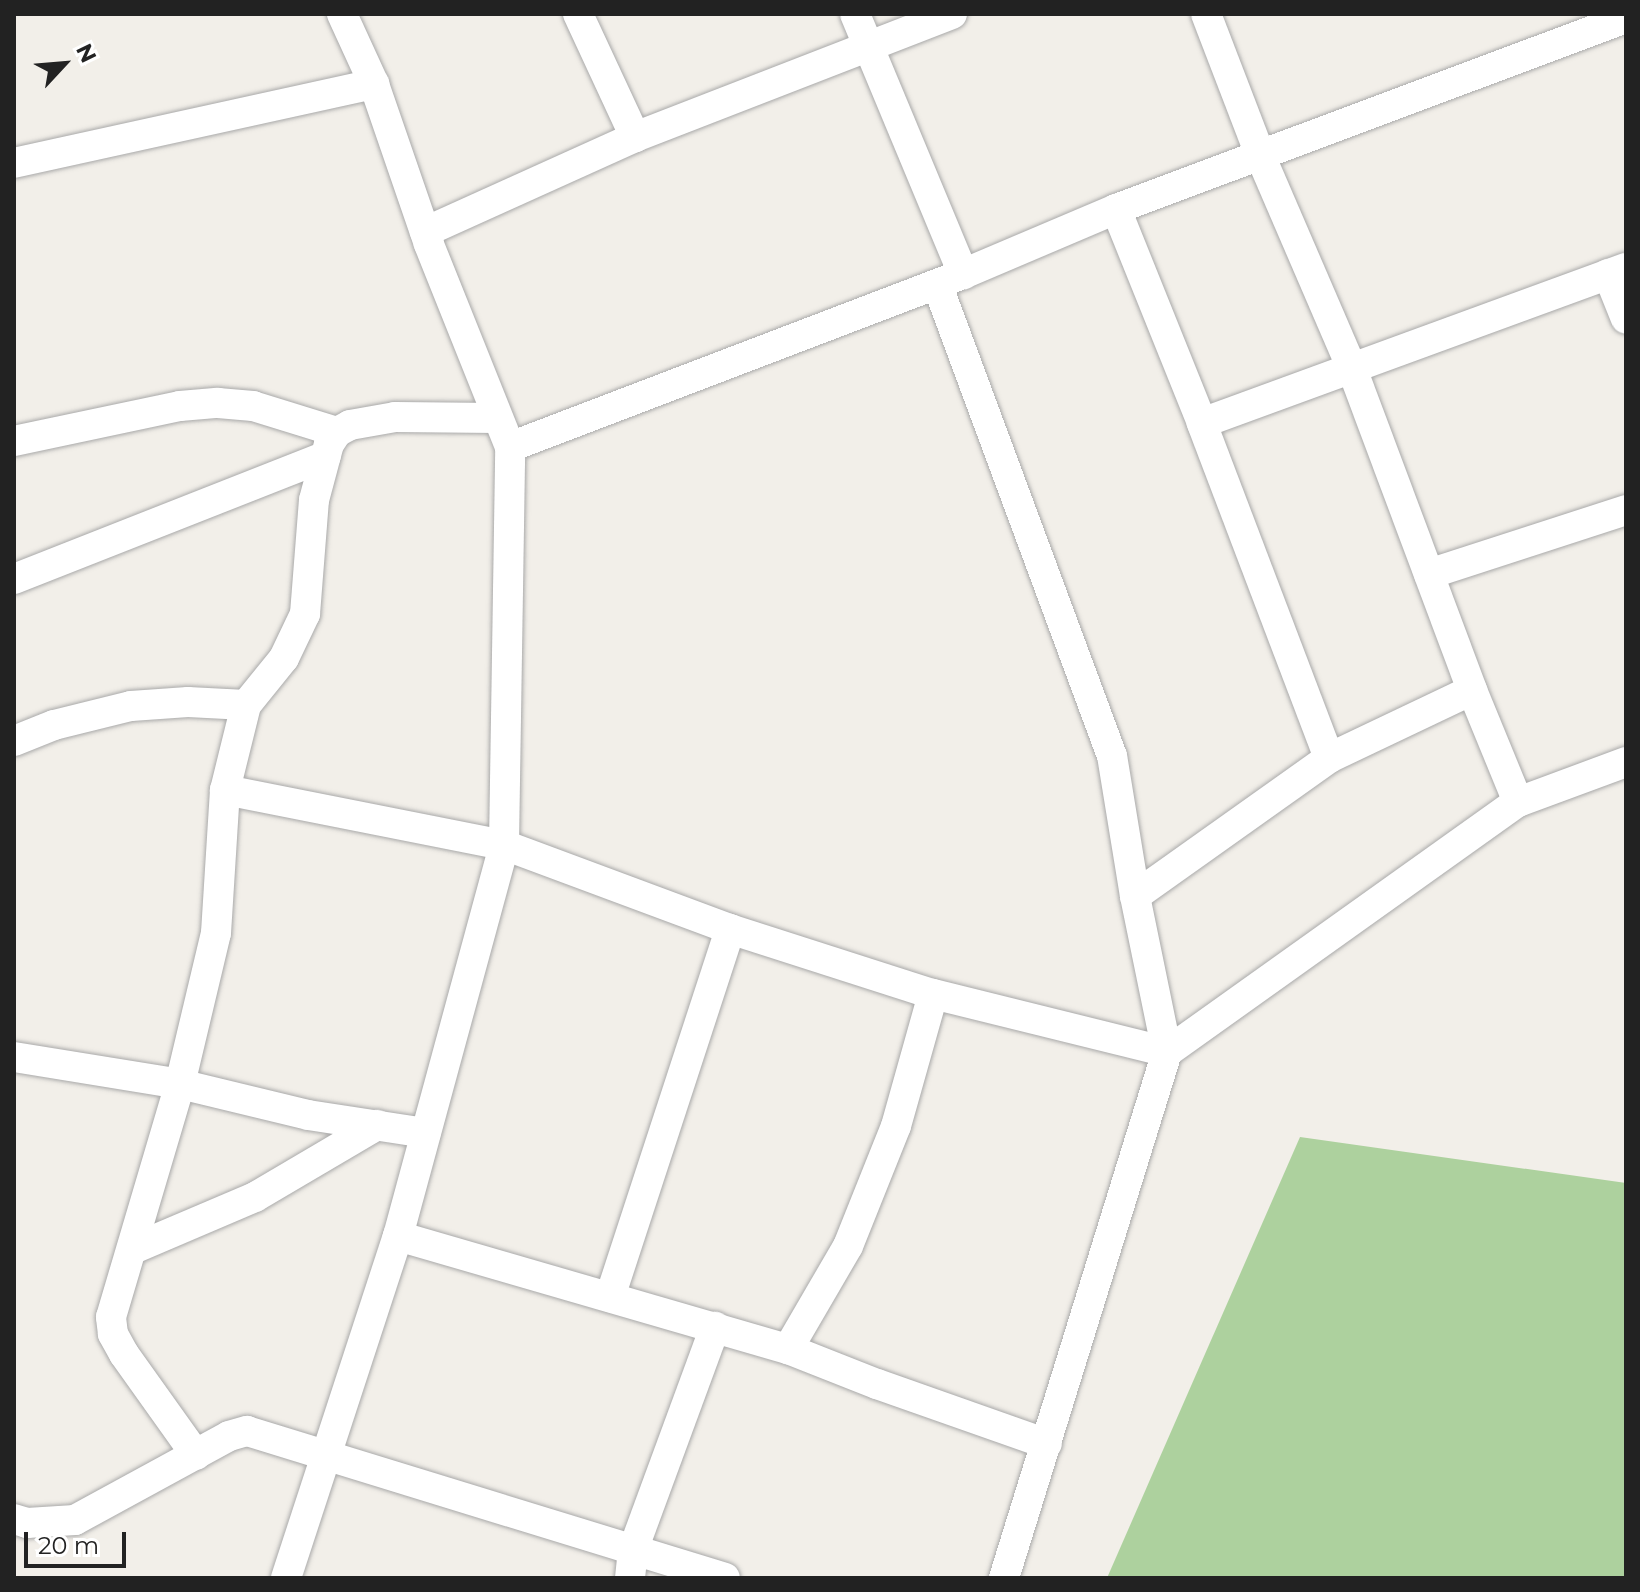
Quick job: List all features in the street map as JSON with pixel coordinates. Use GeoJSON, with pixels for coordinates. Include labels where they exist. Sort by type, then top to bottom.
{"type":"FeatureCollection","features":[{"type":"Feature","properties":{"kind":"street"},"geometry":{"type":"LineString","coordinates":[[578,14],[635,137]]}},
{"type":"Feature","properties":{"kind":"street"},"geometry":{"type":"LineString","coordinates":[[855,14],[950,279],[1112,756],[1135,896],[1167,1052],[1004,1578]]}},
{"type":"Feature","properties":{"kind":"street"},"geometry":{"type":"LineString","coordinates":[[425,232],[635,137],[952,14]]}},
{"type":"Feature","properties":{"kind":"street"},"geometry":{"type":"LineString","coordinates":[[1206,14],[1260,155],[1351,366],[1472,690],[1518,802]]}},
{"type":"Feature","properties":{"kind":"street"},"geometry":{"type":"LineString","coordinates":[[286,1578],[328,1458],[398,1236],[504,845],[510,447],[425,232],[353,17]]}},
{"type":"Feature","properties":{"kind":"street"},"geometry":{"type":"LineString","coordinates":[[510,447],[950,279],[1116,209],[1626,18]]}},
{"type":"Feature","properties":{"kind":"street"},"geometry":{"type":"LineString","coordinates":[[14,163],[374,84]]}},
{"type":"Feature","properties":{"kind":"street"},"geometry":{"type":"LineString","coordinates":[[1116,209],[1202,423],[1329,758]]}},
{"type":"Feature","properties":{"kind":"street"},"geometry":{"type":"LineString","coordinates":[[1202,423],[1617,271],[1626,319]]}},
{"type":"Feature","properties":{"kind":"street"},"geometry":{"type":"LineString","coordinates":[[14,441],[180,406],[218,403],[253,406],[332,444]]}},
{"type":"Feature","properties":{"kind":"street"},"geometry":{"type":"LineString","coordinates":[[14,579],[332,444],[350,425],[395,417],[497,418]]}},
{"type":"Feature","properties":{"kind":"street"},"geometry":{"type":"LineString","coordinates":[[196,1455],[113,1334],[111,1317],[180,1084],[216,933],[225,790],[246,705],[284,658],[305,614],[314,500],[332,444]]}},
{"type":"Feature","properties":{"kind":"street"},"geometry":{"type":"LineString","coordinates":[[1429,574],[1626,510]]}},
{"type":"Feature","properties":{"kind":"street"},"geometry":{"type":"LineString","coordinates":[[1135,896],[1329,758],[1472,690]]}},
{"type":"Feature","properties":{"kind":"street"},"geometry":{"type":"LineString","coordinates":[[14,741],[54,725],[131,706],[188,702],[246,705]]}},
{"type":"Feature","properties":{"kind":"street"},"geometry":{"type":"LineString","coordinates":[[225,790],[504,845],[730,929],[933,994],[1167,1052],[1518,802],[1626,762]]}},
{"type":"Feature","properties":{"kind":"street"},"geometry":{"type":"LineString","coordinates":[[610,1297],[730,929]]}},
{"type":"Feature","properties":{"kind":"street"},"geometry":{"type":"LineString","coordinates":[[788,1349],[853,1233],[896,1126],[933,994]]}},
{"type":"Feature","properties":{"kind":"street"},"geometry":{"type":"LineString","coordinates":[[14,1057],[180,1084],[308,1115],[426,1133]]}},
{"type":"Feature","properties":{"kind":"street"},"geometry":{"type":"LineString","coordinates":[[133,1249],[255,1197],[377,1125]]}},
{"type":"Feature","properties":{"kind":"street"},"geometry":{"type":"LineString","coordinates":[[398,1236],[788,1349],[1047,1444]]}},
{"type":"Feature","properties":{"kind":"street"},"geometry":{"type":"LineString","coordinates":[[632,1564],[715,1327]]}},
{"type":"Feature","properties":{"kind":"street"},"geometry":{"type":"LineString","coordinates":[[14,1519],[27,1523],[75,1520],[247,1431],[271,1436],[632,1564],[725,1578]]}},
{"type":"Feature","properties":{"kind":"green space"},"geometry":{"type":"Polygon","coordinates":[[[1300,1137],[1626,1183],[1626,1578],[1107,1578],[1300,1137]]]}}]}
